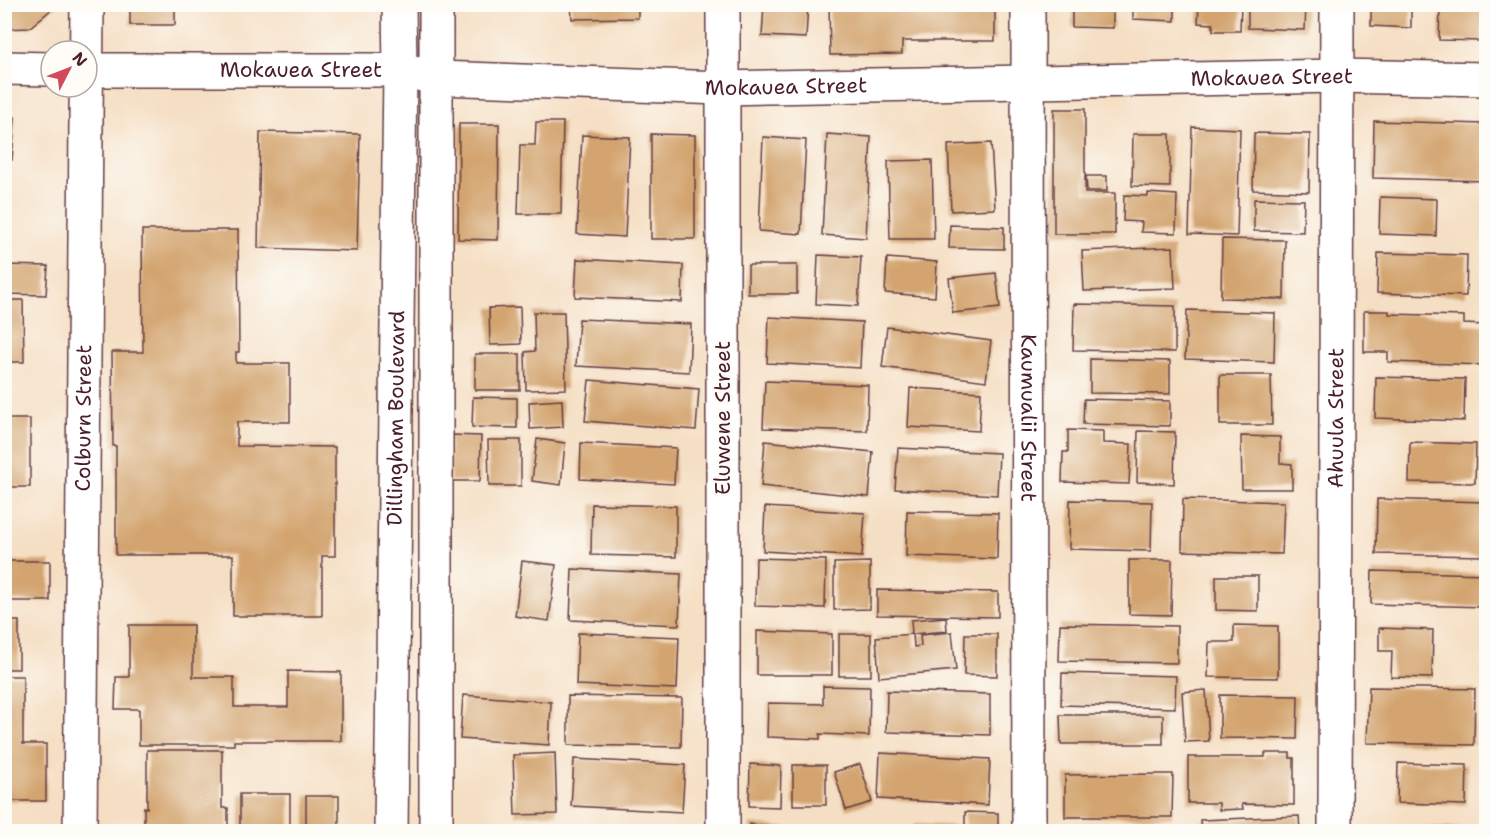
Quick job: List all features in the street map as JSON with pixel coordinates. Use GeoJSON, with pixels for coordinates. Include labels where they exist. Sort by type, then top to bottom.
{"type":"FeatureCollection","features":[{"type":"Feature","properties":{"kind":"street","name":"Colburn Street"},"geometry":{"type":"LineString","coordinates":[[87,4],[87,39]]}},
{"type":"Feature","properties":{"kind":"street","name":"Dillingham Boulevard"},"geometry":{"type":"LineString","coordinates":[[391,831],[399,4]]}},
{"type":"Feature","properties":{"kind":"street","name":"Dillingham Boulevard"},"geometry":{"type":"LineString","coordinates":[[436,4],[436,831]]}},
{"type":"Feature","properties":{"kind":"street","name":"Eluwene Street"},"geometry":{"type":"LineString","coordinates":[[723,4],[723,831]]}},
{"type":"Feature","properties":{"kind":"street","name":"Kaumualii Street"},"geometry":{"type":"LineString","coordinates":[[1028,4],[1029,831]]}},
{"type":"Feature","properties":{"kind":"street","name":"Ahuula Street"},"geometry":{"type":"LineString","coordinates":[[1335,831],[1337,4]]}},
{"type":"Feature","properties":{"kind":"street"},"geometry":{"type":"LineString","coordinates":[[4,68],[39,69]]}},
{"type":"Feature","properties":{"kind":"street","name":"Mokauea Street"},"geometry":{"type":"LineString","coordinates":[[99,70],[400,70],[437,78],[722,88],[1337,76],[1486,79]]}},
{"type":"Feature","properties":{"kind":"street","name":"Colburn Street"},"geometry":{"type":"LineString","coordinates":[[80,831],[87,99]]}},
{"type":"Feature","properties":{"kind":"building"},"geometry":{"type":"Polygon","coordinates":[[[4,4],[58,4],[29,28],[4,29],[4,4]]]}},
{"type":"Feature","properties":{"kind":"building"},"geometry":{"type":"Polygon","coordinates":[[[130,4],[175,4],[175,25],[130,25],[130,4]]]}},
{"type":"Feature","properties":{"kind":"building"},"geometry":{"type":"Polygon","coordinates":[[[571,4],[638,4],[638,18],[572,19],[571,4]]]}},
{"type":"Feature","properties":{"kind":"building"},"geometry":{"type":"Polygon","coordinates":[[[764,4],[808,4],[806,38],[762,36],[764,4]]]}},
{"type":"Feature","properties":{"kind":"building"},"geometry":{"type":"Polygon","coordinates":[[[829,4],[995,4],[995,41],[902,41],[902,54],[830,55],[829,4]]]}},
{"type":"Feature","properties":{"kind":"building"},"geometry":{"type":"Polygon","coordinates":[[[1072,4],[1113,4],[1113,28],[1072,27],[1072,4]]]}},
{"type":"Feature","properties":{"kind":"building"},"geometry":{"type":"Polygon","coordinates":[[[1133,4],[1175,4],[1175,21],[1133,19],[1133,4]]]}},
{"type":"Feature","properties":{"kind":"building"},"geometry":{"type":"Polygon","coordinates":[[[1199,4],[1241,4],[1240,31],[1213,31],[1213,24],[1198,23],[1199,4]]]}},
{"type":"Feature","properties":{"kind":"building"},"geometry":{"type":"Polygon","coordinates":[[[1248,4],[1306,4],[1305,30],[1248,28],[1248,4]]]}},
{"type":"Feature","properties":{"kind":"building"},"geometry":{"type":"Polygon","coordinates":[[[1371,4],[1411,4],[1411,28],[1371,26],[1371,4]]]}},
{"type":"Feature","properties":{"kind":"building"},"geometry":{"type":"Polygon","coordinates":[[[1440,5],[1483,5],[1482,41],[1439,40],[1440,5]]]}},
{"type":"Feature","properties":{"kind":"building"},"geometry":{"type":"Polygon","coordinates":[[[1054,109],[1085,109],[1085,193],[1115,193],[1115,234],[1054,234],[1054,109]]]}},
{"type":"Feature","properties":{"kind":"building"},"geometry":{"type":"Polygon","coordinates":[[[4,117],[15,117],[12,160],[9,160],[8,238],[4,238],[4,117]]]}},
{"type":"Feature","properties":{"kind":"building"},"geometry":{"type":"Polygon","coordinates":[[[1374,121],[1486,124],[1486,181],[1373,178],[1374,121]]]}},
{"type":"Feature","properties":{"kind":"building"},"geometry":{"type":"Polygon","coordinates":[[[536,122],[563,122],[561,214],[518,214],[520,145],[535,145],[536,122]]]}},
{"type":"Feature","properties":{"kind":"building"},"geometry":{"type":"Polygon","coordinates":[[[459,124],[499,124],[498,240],[458,239],[459,124]]]}},
{"type":"Feature","properties":{"kind":"building"},"geometry":{"type":"Polygon","coordinates":[[[1192,127],[1240,129],[1237,236],[1189,234],[1192,127]]]}},
{"type":"Feature","properties":{"kind":"building"},"geometry":{"type":"Polygon","coordinates":[[[260,132],[360,134],[357,251],[258,248],[260,132]]]}},
{"type":"Feature","properties":{"kind":"building"},"geometry":{"type":"Polygon","coordinates":[[[1254,133],[1310,134],[1309,192],[1253,190],[1254,133]]]}},
{"type":"Feature","properties":{"kind":"building"},"geometry":{"type":"Polygon","coordinates":[[[651,134],[695,135],[695,239],[651,239],[651,134]]]}},
{"type":"Feature","properties":{"kind":"building"},"geometry":{"type":"Polygon","coordinates":[[[827,134],[871,137],[866,238],[822,235],[827,134]]]}},
{"type":"Feature","properties":{"kind":"building"},"geometry":{"type":"Polygon","coordinates":[[[1133,134],[1170,134],[1170,187],[1132,186],[1133,134]]]}},
{"type":"Feature","properties":{"kind":"building"},"geometry":{"type":"Polygon","coordinates":[[[582,135],[630,137],[625,237],[577,234],[582,135]]]}},
{"type":"Feature","properties":{"kind":"building"},"geometry":{"type":"Polygon","coordinates":[[[763,137],[806,140],[801,234],[759,231],[763,137]]]}},
{"type":"Feature","properties":{"kind":"building"},"geometry":{"type":"Polygon","coordinates":[[[991,143],[995,209],[951,211],[948,145],[991,143]]]}},
{"type":"Feature","properties":{"kind":"building"},"geometry":{"type":"Polygon","coordinates":[[[932,160],[934,239],[890,239],[888,161],[932,160]]]}},
{"type":"Feature","properties":{"kind":"building"},"geometry":{"type":"Polygon","coordinates":[[[1086,176],[1107,176],[1107,191],[1087,191],[1086,176]]]}},
{"type":"Feature","properties":{"kind":"building"},"geometry":{"type":"Polygon","coordinates":[[[1148,193],[1177,195],[1176,233],[1141,232],[1142,222],[1123,221],[1124,195],[1148,196],[1148,193]]]}},
{"type":"Feature","properties":{"kind":"building"},"geometry":{"type":"Polygon","coordinates":[[[1380,197],[1437,199],[1436,236],[1379,234],[1380,197]]]}},
{"type":"Feature","properties":{"kind":"building"},"geometry":{"type":"Polygon","coordinates":[[[1254,199],[1304,200],[1303,232],[1254,231],[1254,199]]]}},
{"type":"Feature","properties":{"kind":"building"},"geometry":{"type":"Polygon","coordinates":[[[950,225],[1004,227],[1004,249],[949,248],[950,225]]]}},
{"type":"Feature","properties":{"kind":"building"},"geometry":{"type":"Polygon","coordinates":[[[142,230],[238,230],[239,352],[236,352],[236,363],[290,363],[290,422],[237,422],[237,446],[335,447],[335,556],[322,556],[322,616],[233,616],[233,555],[116,555],[116,446],[113,446],[112,352],[143,352],[142,230]]]}},
{"type":"Feature","properties":{"kind":"building"},"geometry":{"type":"Polygon","coordinates":[[[1222,239],[1285,240],[1284,299],[1221,298],[1222,239]]]}},
{"type":"Feature","properties":{"kind":"building"},"geometry":{"type":"Polygon","coordinates":[[[1173,247],[1175,288],[1084,291],[1082,251],[1173,247]]]}},
{"type":"Feature","properties":{"kind":"building"},"geometry":{"type":"Polygon","coordinates":[[[1378,253],[1467,255],[1466,296],[1377,293],[1378,253]]]}},
{"type":"Feature","properties":{"kind":"building"},"geometry":{"type":"Polygon","coordinates":[[[818,255],[861,257],[858,306],[816,304],[818,255]]]}},
{"type":"Feature","properties":{"kind":"building"},"geometry":{"type":"Polygon","coordinates":[[[887,258],[937,262],[935,297],[885,293],[887,258]]]}},
{"type":"Feature","properties":{"kind":"building"},"geometry":{"type":"Polygon","coordinates":[[[577,259],[683,265],[682,302],[575,297],[577,259]]]}},
{"type":"Feature","properties":{"kind":"building"},"geometry":{"type":"Polygon","coordinates":[[[4,265],[48,266],[46,295],[4,294],[4,265]]]}},
{"type":"Feature","properties":{"kind":"building"},"geometry":{"type":"Polygon","coordinates":[[[748,265],[797,265],[797,294],[748,294],[748,265]]]}},
{"type":"Feature","properties":{"kind":"building"},"geometry":{"type":"Polygon","coordinates":[[[996,273],[1000,308],[953,313],[949,278],[996,273]]]}},
{"type":"Feature","properties":{"kind":"building"},"geometry":{"type":"Polygon","coordinates":[[[4,300],[23,300],[24,362],[4,362],[4,300]]]}},
{"type":"Feature","properties":{"kind":"building"},"geometry":{"type":"Polygon","coordinates":[[[1074,304],[1175,306],[1175,352],[1073,350],[1074,304]]]}},
{"type":"Feature","properties":{"kind":"building"},"geometry":{"type":"Polygon","coordinates":[[[520,307],[521,344],[490,345],[489,308],[520,307]]]}},
{"type":"Feature","properties":{"kind":"building"},"geometry":{"type":"Polygon","coordinates":[[[1187,310],[1275,313],[1274,362],[1185,359],[1187,310]]]}},
{"type":"Feature","properties":{"kind":"building"},"geometry":{"type":"Polygon","coordinates":[[[1364,311],[1464,316],[1464,324],[1486,325],[1486,365],[1388,362],[1388,352],[1364,352],[1364,311]]]}},
{"type":"Feature","properties":{"kind":"building"},"geometry":{"type":"Polygon","coordinates":[[[534,312],[564,312],[566,389],[526,390],[525,352],[535,351],[534,312]]]}},
{"type":"Feature","properties":{"kind":"building"},"geometry":{"type":"Polygon","coordinates":[[[769,317],[862,322],[860,368],[767,363],[769,317]]]}},
{"type":"Feature","properties":{"kind":"building"},"geometry":{"type":"Polygon","coordinates":[[[579,319],[691,324],[689,372],[576,366],[579,319]]]}},
{"type":"Feature","properties":{"kind":"building"},"geometry":{"type":"Polygon","coordinates":[[[887,327],[991,341],[986,381],[882,367],[887,327]]]}},
{"type":"Feature","properties":{"kind":"building"},"geometry":{"type":"Polygon","coordinates":[[[475,354],[520,354],[520,390],[475,390],[475,354]]]}},
{"type":"Feature","properties":{"kind":"building"},"geometry":{"type":"Polygon","coordinates":[[[1090,359],[1170,361],[1170,394],[1090,393],[1090,359]]]}},
{"type":"Feature","properties":{"kind":"building"},"geometry":{"type":"Polygon","coordinates":[[[1220,375],[1271,375],[1272,425],[1220,425],[1220,375]]]}},
{"type":"Feature","properties":{"kind":"building"},"geometry":{"type":"Polygon","coordinates":[[[1376,377],[1465,379],[1464,421],[1375,418],[1376,377]]]}},
{"type":"Feature","properties":{"kind":"building"},"geometry":{"type":"Polygon","coordinates":[[[589,380],[699,389],[696,430],[585,421],[589,380]]]}},
{"type":"Feature","properties":{"kind":"building"},"geometry":{"type":"Polygon","coordinates":[[[765,381],[868,385],[867,431],[763,428],[765,381]]]}},
{"type":"Feature","properties":{"kind":"building"},"geometry":{"type":"Polygon","coordinates":[[[910,388],[981,392],[979,431],[908,427],[910,388]]]}},
{"type":"Feature","properties":{"kind":"building"},"geometry":{"type":"Polygon","coordinates":[[[473,397],[517,398],[517,428],[472,427],[473,397]]]}},
{"type":"Feature","properties":{"kind":"building"},"geometry":{"type":"Polygon","coordinates":[[[1084,399],[1170,401],[1170,426],[1083,424],[1084,399]]]}},
{"type":"Feature","properties":{"kind":"building"},"geometry":{"type":"Polygon","coordinates":[[[562,400],[563,427],[530,429],[529,402],[562,400]]]}},
{"type":"Feature","properties":{"kind":"building"},"geometry":{"type":"Polygon","coordinates":[[[4,419],[30,419],[30,487],[4,487],[4,419]]]}},
{"type":"Feature","properties":{"kind":"building"},"geometry":{"type":"Polygon","coordinates":[[[1068,430],[1103,431],[1103,443],[1131,444],[1129,484],[1062,482],[1063,452],[1068,452],[1068,430]]]}},
{"type":"Feature","properties":{"kind":"building"},"geometry":{"type":"Polygon","coordinates":[[[1138,431],[1175,432],[1174,484],[1137,482],[1138,431]]]}},
{"type":"Feature","properties":{"kind":"building"},"geometry":{"type":"Polygon","coordinates":[[[450,435],[481,436],[480,481],[450,481],[450,435]]]}},
{"type":"Feature","properties":{"kind":"building"},"geometry":{"type":"Polygon","coordinates":[[[1241,436],[1280,437],[1280,463],[1292,464],[1292,489],[1242,489],[1241,436]]]}},
{"type":"Feature","properties":{"kind":"building"},"geometry":{"type":"Polygon","coordinates":[[[537,439],[565,443],[561,485],[532,481],[537,439]]]}},
{"type":"Feature","properties":{"kind":"building"},"geometry":{"type":"Polygon","coordinates":[[[488,440],[521,440],[521,486],[489,486],[488,440]]]}},
{"type":"Feature","properties":{"kind":"building"},"geometry":{"type":"Polygon","coordinates":[[[765,441],[873,452],[869,497],[761,486],[765,441]]]}},
{"type":"Feature","properties":{"kind":"building"},"geometry":{"type":"Polygon","coordinates":[[[1410,442],[1476,444],[1475,483],[1409,482],[1410,442]]]}},
{"type":"Feature","properties":{"kind":"building"},"geometry":{"type":"Polygon","coordinates":[[[581,443],[676,448],[674,484],[580,479],[581,443]]]}},
{"type":"Feature","properties":{"kind":"building"},"geometry":{"type":"Polygon","coordinates":[[[898,448],[999,453],[997,495],[895,489],[898,448]]]}},
{"type":"Feature","properties":{"kind":"building"},"geometry":{"type":"Polygon","coordinates":[[[1183,499],[1284,502],[1282,554],[1182,551],[1183,499]]]}},
{"type":"Feature","properties":{"kind":"building"},"geometry":{"type":"Polygon","coordinates":[[[1377,499],[1484,502],[1483,556],[1376,554],[1377,499]]]}},
{"type":"Feature","properties":{"kind":"building"},"geometry":{"type":"Polygon","coordinates":[[[1070,500],[1152,502],[1151,551],[1069,549],[1070,500]]]}},
{"type":"Feature","properties":{"kind":"building"},"geometry":{"type":"Polygon","coordinates":[[[592,504],[676,506],[676,557],[591,555],[592,504]]]}},
{"type":"Feature","properties":{"kind":"building"},"geometry":{"type":"Polygon","coordinates":[[[765,507],[865,513],[862,557],[763,551],[765,507]]]}},
{"type":"Feature","properties":{"kind":"building"},"geometry":{"type":"Polygon","coordinates":[[[907,511],[998,513],[997,559],[906,556],[907,511]]]}},
{"type":"Feature","properties":{"kind":"building"},"geometry":{"type":"Polygon","coordinates":[[[756,558],[826,560],[825,608],[755,606],[756,558]]]}},
{"type":"Feature","properties":{"kind":"building"},"geometry":{"type":"Polygon","coordinates":[[[1129,560],[1172,560],[1171,615],[1129,614],[1129,560]]]}},
{"type":"Feature","properties":{"kind":"building"},"geometry":{"type":"Polygon","coordinates":[[[4,561],[50,561],[50,601],[4,601],[4,561]]]}},
{"type":"Feature","properties":{"kind":"building"},"geometry":{"type":"Polygon","coordinates":[[[522,561],[556,565],[549,621],[515,616],[522,561]]]}},
{"type":"Feature","properties":{"kind":"building"},"geometry":{"type":"Polygon","coordinates":[[[870,562],[870,609],[834,610],[834,563],[870,562]]]}},
{"type":"Feature","properties":{"kind":"building"},"geometry":{"type":"Polygon","coordinates":[[[572,569],[681,574],[679,625],[570,620],[572,569]]]}},
{"type":"Feature","properties":{"kind":"building"},"geometry":{"type":"Polygon","coordinates":[[[1372,571],[1486,574],[1486,607],[1371,604],[1372,571]]]}},
{"type":"Feature","properties":{"kind":"building"},"geometry":{"type":"Polygon","coordinates":[[[1216,576],[1258,576],[1258,611],[1216,610],[1216,576]]]}},
{"type":"Feature","properties":{"kind":"building"},"geometry":{"type":"Polygon","coordinates":[[[877,590],[998,592],[998,617],[877,615],[877,590]]]}},
{"type":"Feature","properties":{"kind":"building"},"geometry":{"type":"Polygon","coordinates":[[[946,617],[947,631],[912,634],[911,620],[946,617]]]}},
{"type":"Feature","properties":{"kind":"building"},"geometry":{"type":"Polygon","coordinates":[[[4,621],[19,621],[19,669],[4,669],[4,621]]]}},
{"type":"Feature","properties":{"kind":"building"},"geometry":{"type":"Polygon","coordinates":[[[1060,624],[1177,626],[1177,663],[1059,661],[1060,624]]]}},
{"type":"Feature","properties":{"kind":"building"},"geometry":{"type":"Polygon","coordinates":[[[129,625],[193,625],[193,677],[234,677],[234,707],[288,707],[288,671],[341,672],[341,741],[234,741],[234,745],[139,745],[139,709],[115,709],[116,677],[129,677],[129,625]]]}},
{"type":"Feature","properties":{"kind":"building"},"geometry":{"type":"Polygon","coordinates":[[[1234,625],[1278,626],[1278,678],[1208,677],[1209,642],[1234,642],[1234,625]]]}},
{"type":"Feature","properties":{"kind":"building"},"geometry":{"type":"Polygon","coordinates":[[[1379,628],[1433,630],[1432,678],[1391,677],[1392,651],[1379,651],[1379,628]]]}},
{"type":"Feature","properties":{"kind":"building"},"geometry":{"type":"Polygon","coordinates":[[[757,631],[832,634],[832,675],[757,675],[757,631]]]}},
{"type":"Feature","properties":{"kind":"building"},"geometry":{"type":"Polygon","coordinates":[[[952,632],[956,670],[879,677],[876,637],[913,634],[914,647],[921,646],[920,635],[952,632]]]}},
{"type":"Feature","properties":{"kind":"building"},"geometry":{"type":"Polygon","coordinates":[[[578,633],[679,637],[677,689],[576,685],[578,633]]]}},
{"type":"Feature","properties":{"kind":"building"},"geometry":{"type":"Polygon","coordinates":[[[839,634],[871,634],[871,676],[839,676],[839,634]]]}},
{"type":"Feature","properties":{"kind":"building"},"geometry":{"type":"Polygon","coordinates":[[[965,634],[997,634],[997,676],[964,675],[965,634]]]}},
{"type":"Feature","properties":{"kind":"building"},"geometry":{"type":"Polygon","coordinates":[[[1062,673],[1176,676],[1175,708],[1061,705],[1062,673]]]}},
{"type":"Feature","properties":{"kind":"building"},"geometry":{"type":"Polygon","coordinates":[[[4,676],[23,676],[23,744],[46,744],[46,801],[4,801],[4,676]]]}},
{"type":"Feature","properties":{"kind":"building"},"geometry":{"type":"Polygon","coordinates":[[[823,686],[870,687],[869,736],[820,734],[820,739],[767,737],[768,703],[823,704],[823,686]]]}},
{"type":"Feature","properties":{"kind":"building"},"geometry":{"type":"Polygon","coordinates":[[[1369,687],[1475,689],[1474,745],[1367,743],[1369,687]]]}},
{"type":"Feature","properties":{"kind":"building"},"geometry":{"type":"Polygon","coordinates":[[[1206,690],[1209,741],[1185,742],[1182,692],[1206,690]]]}},
{"type":"Feature","properties":{"kind":"building"},"geometry":{"type":"Polygon","coordinates":[[[887,691],[990,694],[990,735],[886,732],[887,691]]]}},
{"type":"Feature","properties":{"kind":"building"},"geometry":{"type":"Polygon","coordinates":[[[463,695],[551,702],[549,745],[460,739],[463,695]]]}},
{"type":"Feature","properties":{"kind":"building"},"geometry":{"type":"Polygon","coordinates":[[[1220,695],[1298,696],[1297,739],[1220,738],[1220,695]]]}},
{"type":"Feature","properties":{"kind":"building"},"geometry":{"type":"Polygon","coordinates":[[[568,696],[682,698],[681,747],[568,745],[568,696]]]}},
{"type":"Feature","properties":{"kind":"building"},"geometry":{"type":"Polygon","coordinates":[[[1060,715],[1163,715],[1163,744],[1061,744],[1060,715]]]}},
{"type":"Feature","properties":{"kind":"building"},"geometry":{"type":"Polygon","coordinates":[[[147,750],[222,750],[222,808],[228,808],[228,832],[144,832],[144,807],[147,808],[147,750]]]}},
{"type":"Feature","properties":{"kind":"building"},"geometry":{"type":"Polygon","coordinates":[[[555,753],[557,814],[515,815],[513,755],[555,753]]]}},
{"type":"Feature","properties":{"kind":"building"},"geometry":{"type":"Polygon","coordinates":[[[880,753],[990,759],[988,805],[878,799],[880,753]]]}},
{"type":"Feature","properties":{"kind":"building"},"geometry":{"type":"Polygon","coordinates":[[[1265,753],[1290,753],[1290,758],[1294,758],[1294,805],[1242,804],[1243,809],[1219,810],[1219,803],[1188,803],[1188,757],[1265,757],[1265,753]]]}},
{"type":"Feature","properties":{"kind":"building"},"geometry":{"type":"Polygon","coordinates":[[[574,759],[685,765],[682,812],[571,806],[574,759]]]}},
{"type":"Feature","properties":{"kind":"building"},"geometry":{"type":"Polygon","coordinates":[[[1398,763],[1467,765],[1466,805],[1397,803],[1398,763]]]}},
{"type":"Feature","properties":{"kind":"building"},"geometry":{"type":"Polygon","coordinates":[[[750,764],[781,766],[780,807],[749,806],[750,764]]]}},
{"type":"Feature","properties":{"kind":"building"},"geometry":{"type":"Polygon","coordinates":[[[860,764],[872,802],[846,810],[834,772],[860,764]]]}},
{"type":"Feature","properties":{"kind":"building"},"geometry":{"type":"Polygon","coordinates":[[[793,765],[826,765],[826,805],[793,805],[793,765]]]}},
{"type":"Feature","properties":{"kind":"building"},"geometry":{"type":"Polygon","coordinates":[[[1173,774],[1172,817],[1065,817],[1065,775],[1173,774]]]}},
{"type":"Feature","properties":{"kind":"building"},"geometry":{"type":"Polygon","coordinates":[[[240,794],[290,794],[290,832],[240,832],[240,794]]]}},
{"type":"Feature","properties":{"kind":"building"},"geometry":{"type":"Polygon","coordinates":[[[306,796],[339,796],[339,832],[306,832],[306,796]]]}},
{"type":"Feature","properties":{"kind":"building"},"geometry":{"type":"Polygon","coordinates":[[[965,812],[998,813],[998,832],[914,832],[914,824],[965,826],[965,812]]]}},
{"type":"Feature","properties":{"kind":"building"},"geometry":{"type":"Polygon","coordinates":[[[1299,816],[1300,832],[1201,832],[1200,820],[1299,816]]]}},
{"type":"Feature","properties":{"kind":"building"},"geometry":{"type":"Polygon","coordinates":[[[750,824],[813,830],[813,832],[749,832],[750,824]]]}},
{"type":"Feature","properties":{"kind":"building"},"geometry":{"type":"Polygon","coordinates":[[[1404,827],[1464,828],[1464,832],[1404,832],[1404,827]]]}},
{"type":"Feature","properties":{"kind":"building"},"geometry":{"type":"Polygon","coordinates":[[[675,829],[675,832],[659,832],[659,830],[675,829]]]}},
{"type":"Feature","properties":{"kind":"building"},"geometry":{"type":"Polygon","coordinates":[[[839,829],[859,830],[859,832],[839,832],[839,829]]]}}]}
